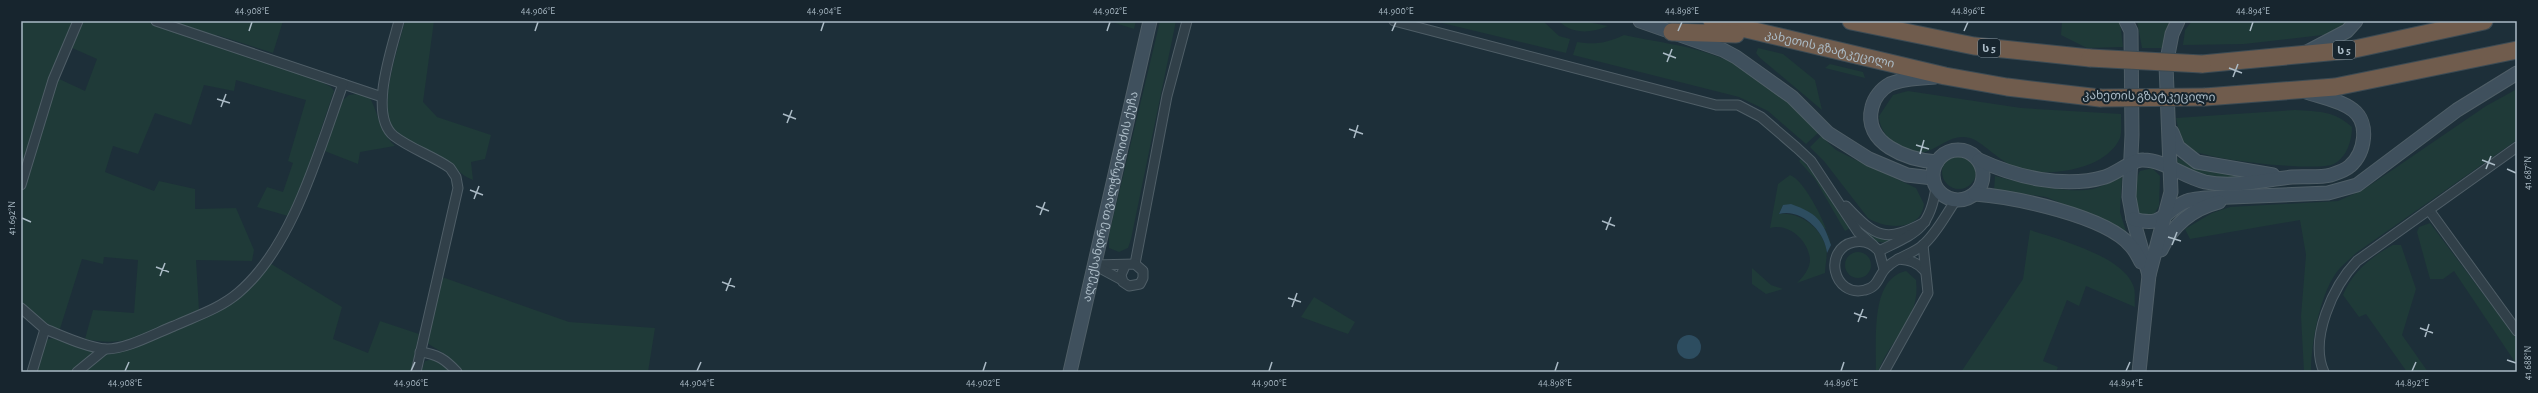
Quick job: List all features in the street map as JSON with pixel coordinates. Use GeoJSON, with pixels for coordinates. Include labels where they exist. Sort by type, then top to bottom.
{"type":"FeatureCollection","features":[{"type":"Feature","properties":{"kind":"highway","name":"კახეთის გზატკეცილი"},"geometry":{"type":"LineString","coordinates":[[1712,21],[1945,76],[2007,87],[2100,98],[2205,97],[2304,91],[2385,78],[2517,50]]}},
{"type":"Feature","properties":{"kind":"highway","name":"ს 5"},"geometry":{"type":"LineString","coordinates":[[1850,21],[1885,25],[1974,46],[2090,58],[2202,64],[2298,56],[2394,42],[2484,21]]}},
{"type":"Feature","properties":{"kind":"highway"},"geometry":{"type":"LineString","coordinates":[[1672,32],[1772,36]]}},
{"type":"Feature","properties":{"kind":"highway"},"geometry":{"type":"LineString","coordinates":[[2483,58],[2517,62]]}},
{"type":"Feature","properties":{"kind":"main road","name":"ალექსანდრე თვალჭრელიძის ქუჩა"},"geometry":{"type":"LineString","coordinates":[[1070,372],[1093,265],[1150,21]]}},
{"type":"Feature","properties":{"kind":"main road"},"geometry":{"type":"LineString","coordinates":[[1640,21],[1723,50],[1736,57],[1792,97],[1828,133],[1869,159],[1907,175],[1935,183],[1948,198],[1964,200],[1975,194],[1982,184],[1984,176],[1979,160]]}},
{"type":"Feature","properties":{"kind":"main road"},"geometry":{"type":"LineString","coordinates":[[2126,21],[2130,32],[2131,165],[2129,197],[2133,219],[2149,275]]}},
{"type":"Feature","properties":{"kind":"main road"},"geometry":{"type":"LineString","coordinates":[[2139,372],[2149,275],[2171,192],[2166,65],[2172,34],[2178,21]]}},
{"type":"Feature","properties":{"kind":"main road"},"geometry":{"type":"LineString","coordinates":[[2298,56],[2347,31],[2356,21]]}},
{"type":"Feature","properties":{"kind":"main road"},"geometry":{"type":"LineString","coordinates":[[2133,219],[2147,223],[2164,219],[2187,201],[2243,196],[2328,193],[2357,185],[2457,110],[2517,73]]}},
{"type":"Feature","properties":{"kind":"main road"},"geometry":{"type":"LineString","coordinates":[[1945,76],[1903,80],[1889,85],[1874,100],[1871,109],[1870,121],[1874,133],[1887,146],[1910,158],[1936,162],[1949,152],[1957,150],[1969,153],[1979,160],[2000,170],[2032,177],[2070,182],[2105,177],[2141,160],[2156,161],[2171,170],[2207,182],[2241,184],[2293,177],[2331,175],[2350,167],[2362,148],[2364,128],[2355,110],[2344,104],[2304,91]]}},
{"type":"Feature","properties":{"kind":"main road"},"geometry":{"type":"LineString","coordinates":[[2169,126],[2178,147],[2197,162],[2215,167],[2293,177]]}},
{"type":"Feature","properties":{"kind":"main road"},"geometry":{"type":"LineString","coordinates":[[1935,183],[1936,162]]}},
{"type":"Feature","properties":{"kind":"main road"},"geometry":{"type":"LineString","coordinates":[[1975,194],[2043,205],[2086,220],[2120,236],[2131,246],[2149,275]]}},
{"type":"Feature","properties":{"kind":"main road"},"geometry":{"type":"LineString","coordinates":[[2149,275],[2166,239],[2189,213],[2215,203],[2243,196]]}},
{"type":"Feature","properties":{"kind":"street"},"geometry":{"type":"LineString","coordinates":[[21,185],[53,80],[78,21]]}},
{"type":"Feature","properties":{"kind":"street"},"geometry":{"type":"LineString","coordinates":[[156,21],[382,97]]}},
{"type":"Feature","properties":{"kind":"street"},"geometry":{"type":"LineString","coordinates":[[399,21],[382,97],[382,115],[386,126],[394,136],[438,159],[450,168],[456,177],[456,198],[416,372]]}},
{"type":"Feature","properties":{"kind":"street"},"geometry":{"type":"LineString","coordinates":[[1135,264],[1167,96],[1186,21]]}},
{"type":"Feature","properties":{"kind":"street"},"geometry":{"type":"LineString","coordinates":[[1394,21],[1716,105],[1738,105],[1761,117],[1811,161],[1856,229],[1876,248],[1884,270]]}},
{"type":"Feature","properties":{"kind":"street"},"geometry":{"type":"LineString","coordinates":[[77,372],[106,349],[146,338],[219,307],[239,292],[264,264],[294,213],[343,84]]}},
{"type":"Feature","properties":{"kind":"street"},"geometry":{"type":"LineString","coordinates":[[2324,372],[2318,351],[2320,335],[2334,293],[2344,274],[2357,261],[2517,147]]}},
{"type":"Feature","properties":{"kind":"street"},"geometry":{"type":"LineString","coordinates":[[1935,183],[1933,209],[1925,222],[1915,232],[1876,248],[1858,241],[1843,247],[1835,259],[1834,266],[1839,280],[1851,290],[1865,290],[1875,285],[1884,270],[1898,259],[1924,245],[1956,200]]}},
{"type":"Feature","properties":{"kind":"street"},"geometry":{"type":"LineString","coordinates":[[1832,191],[1862,224],[1877,233],[1888,235],[1908,231],[1925,222]]}},
{"type":"Feature","properties":{"kind":"street"},"geometry":{"type":"LineString","coordinates":[[2429,210],[2517,331]]}},
{"type":"Feature","properties":{"kind":"street"},"geometry":{"type":"LineString","coordinates":[[1884,372],[1928,293],[1924,245]]}},
{"type":"Feature","properties":{"kind":"street"},"geometry":{"type":"LineString","coordinates":[[1898,259],[1912,261],[1920,265],[1925,271]]}},
{"type":"Feature","properties":{"kind":"street"},"geometry":{"type":"LineString","coordinates":[[1093,265],[1125,266],[1135,264]]}},
{"type":"Feature","properties":{"kind":"street"},"geometry":{"type":"LineString","coordinates":[[1093,265],[1122,280],[1126,284],[1133,286],[1142,281],[1143,271],[1135,264]]}},
{"type":"Feature","properties":{"kind":"street"},"geometry":{"type":"LineString","coordinates":[[1122,280],[1121,272],[1125,266]]}},
{"type":"Feature","properties":{"kind":"street"},"geometry":{"type":"LineString","coordinates":[[21,308],[45,329],[74,340],[106,349]]}},
{"type":"Feature","properties":{"kind":"street"},"geometry":{"type":"LineString","coordinates":[[32,372],[45,329]]}},
{"type":"Feature","properties":{"kind":"street"},"geometry":{"type":"LineString","coordinates":[[420,352],[435,354],[445,359],[457,372]]}},
{"type":"Feature","properties":{"kind":"green space"},"geometry":{"type":"Polygon","coordinates":[[[21,21],[76,21],[21,175],[21,21]]]}},
{"type":"Feature","properties":{"kind":"green space"},"geometry":{"type":"Polygon","coordinates":[[[83,21],[147,21],[316,79],[331,87],[334,91],[300,191],[288,216],[257,207],[267,187],[283,192],[293,163],[288,161],[306,100],[236,80],[234,91],[204,85],[191,125],[155,113],[138,154],[113,146],[105,172],[154,191],[159,181],[195,189],[195,209],[236,208],[254,250],[252,261],[196,260],[199,310],[144,335],[116,341],[85,339],[93,310],[134,313],[138,260],[104,257],[103,264],[82,259],[59,332],[21,305],[21,196],[57,78],[85,91],[97,59],[70,47],[83,21]]]}},
{"type":"Feature","properties":{"kind":"green space"},"geometry":{"type":"Polygon","coordinates":[[[164,21],[283,21],[273,53],[217,35],[216,38],[164,21]]]}},
{"type":"Feature","properties":{"kind":"green space"},"geometry":{"type":"Polygon","coordinates":[[[405,21],[434,21],[423,102],[437,117],[491,135],[485,159],[471,162],[473,180],[468,178],[444,159],[401,135],[391,125],[388,116],[388,90],[405,21]]]}},
{"type":"Feature","properties":{"kind":"green space"},"geometry":{"type":"Polygon","coordinates":[[[1109,21],[1136,21],[1134,29],[1109,21]]]}},
{"type":"Feature","properties":{"kind":"green space"},"geometry":{"type":"Polygon","coordinates":[[[1160,21],[1176,21],[1131,239],[1128,248],[1119,252],[1109,248],[1109,235],[1160,21]]]}},
{"type":"Feature","properties":{"kind":"green space"},"geometry":{"type":"Polygon","coordinates":[[[1434,21],[1543,21],[1559,36],[1570,39],[1566,53],[1434,21]]]}},
{"type":"Feature","properties":{"kind":"green space"},"geometry":{"type":"Polygon","coordinates":[[[1559,21],[1583,21],[1608,26],[1589,31],[1576,31],[1564,26],[1559,21]]]}},
{"type":"Feature","properties":{"kind":"green space"},"geometry":{"type":"Polygon","coordinates":[[[2062,21],[2120,21],[2123,47],[2087,48],[2061,35],[2062,21]]]}},
{"type":"Feature","properties":{"kind":"green space"},"geometry":{"type":"Polygon","coordinates":[[[2137,21],[2171,21],[2165,34],[2163,48],[2142,48],[2137,21]]]}},
{"type":"Feature","properties":{"kind":"green space"},"geometry":{"type":"Polygon","coordinates":[[[2192,21],[2350,21],[2340,33],[2244,44],[2183,45],[2185,30],[2192,21]]]}},
{"type":"Feature","properties":{"kind":"green space"},"geometry":{"type":"Polygon","coordinates":[[[1624,35],[1696,49],[1733,63],[1760,79],[1773,89],[1797,110],[1818,133],[1806,144],[1768,111],[1739,97],[1573,55],[1577,42],[1601,43],[1624,35]]]}},
{"type":"Feature","properties":{"kind":"green space"},"geometry":{"type":"Polygon","coordinates":[[[1758,48],[1783,54],[1815,80],[1822,110],[1760,58],[1756,53],[1758,48]]]}},
{"type":"Feature","properties":{"kind":"green space"},"geometry":{"type":"Polygon","coordinates":[[[1830,64],[1863,72],[1865,78],[1825,68],[1830,64]]]}},
{"type":"Feature","properties":{"kind":"green space"},"geometry":{"type":"Polygon","coordinates":[[[2517,89],[2517,140],[2356,253],[2340,268],[2333,278],[2322,303],[2315,333],[2311,360],[2311,372],[2304,372],[2301,316],[2306,255],[2300,220],[2190,239],[2185,229],[2212,213],[2230,207],[2338,201],[2363,190],[2486,106],[2517,89]]]}},
{"type":"Feature","properties":{"kind":"green space"},"geometry":{"type":"Polygon","coordinates":[[[1908,91],[2021,108],[2121,114],[2121,136],[2113,149],[2102,158],[2088,165],[2057,172],[2026,171],[2014,167],[1974,140],[1964,137],[1952,139],[1925,152],[1909,152],[1901,149],[1888,138],[1883,131],[1879,116],[1893,95],[1908,91]]]}},
{"type":"Feature","properties":{"kind":"green space"},"geometry":{"type":"Polygon","coordinates":[[[357,94],[369,96],[382,128],[389,140],[395,146],[360,152],[358,164],[322,150],[343,100],[349,95],[357,94]]]}},
{"type":"Feature","properties":{"kind":"green space"},"geometry":{"type":"Polygon","coordinates":[[[2295,110],[2326,113],[2339,117],[2352,127],[2348,148],[2339,161],[2334,164],[2324,166],[2284,166],[2235,160],[2196,152],[2187,147],[2180,133],[2176,118],[2295,110]]]}},
{"type":"Feature","properties":{"kind":"green space"},"geometry":{"type":"Polygon","coordinates":[[[1821,136],[1836,150],[1916,188],[1924,204],[1921,213],[1916,220],[1901,226],[1892,226],[1875,222],[1868,218],[1824,161],[1810,147],[1821,136]]]}},
{"type":"Feature","properties":{"kind":"green space"},"geometry":{"type":"Polygon","coordinates":[[[1959,155],[1971,160],[1976,172],[1971,184],[1959,189],[1947,184],[1942,172],[1947,160],[1959,155]]]}},
{"type":"Feature","properties":{"kind":"green space"},"geometry":{"type":"Polygon","coordinates":[[[2177,158],[2206,171],[2261,176],[2211,180],[2178,170],[2177,158]]]}},
{"type":"Feature","properties":{"kind":"green space"},"geometry":{"type":"Polygon","coordinates":[[[1801,159],[1817,177],[1850,228],[1845,231],[1815,179],[1799,161],[1801,159]]]}},
{"type":"Feature","properties":{"kind":"green space"},"geometry":{"type":"Polygon","coordinates":[[[2152,168],[2160,176],[2159,206],[2153,216],[2142,216],[2137,207],[2135,194],[2138,175],[2140,171],[2152,168]]]}},
{"type":"Feature","properties":{"kind":"green space"},"geometry":{"type":"Polygon","coordinates":[[[1790,175],[1796,179],[1809,195],[1826,228],[1831,245],[1826,229],[1783,205],[1779,214],[1794,215],[1808,222],[1819,233],[1827,250],[1825,273],[1797,283],[1805,273],[1810,261],[1806,247],[1797,235],[1791,231],[1777,227],[1770,228],[1778,184],[1790,175]]]}},
{"type":"Feature","properties":{"kind":"green space"},"geometry":{"type":"Polygon","coordinates":[[[1995,176],[2044,187],[2070,190],[2097,188],[2122,177],[2120,212],[2126,231],[2123,234],[2085,213],[2046,197],[1994,190],[1995,176]]]}},
{"type":"Feature","properties":{"kind":"green space"},"geometry":{"type":"Polygon","coordinates":[[[1855,221],[1874,237],[1893,240],[1881,242],[1871,239],[1855,221]]]}},
{"type":"Feature","properties":{"kind":"green space"},"geometry":{"type":"Polygon","coordinates":[[[2430,223],[2517,339],[2517,365],[2454,271],[2443,279],[2430,279],[2417,232],[2419,227],[2430,223]]]}},
{"type":"Feature","properties":{"kind":"green space"},"geometry":{"type":"Polygon","coordinates":[[[2030,230],[2088,250],[2116,265],[2127,275],[2133,285],[2135,307],[2086,286],[2079,306],[2067,300],[2043,361],[2058,367],[2056,372],[1961,372],[2023,279],[2030,230]]]}},
{"type":"Feature","properties":{"kind":"green space"},"geometry":{"type":"Polygon","coordinates":[[[2393,245],[2401,245],[2416,289],[2402,335],[2428,372],[2407,372],[2366,314],[2359,317],[2343,295],[2347,286],[2357,272],[2377,254],[2393,245]]]}},
{"type":"Feature","properties":{"kind":"green space"},"geometry":{"type":"Polygon","coordinates":[[[1858,252],[1867,256],[1871,265],[1867,274],[1858,278],[1849,274],[1845,265],[1849,256],[1858,252]]]}},
{"type":"Feature","properties":{"kind":"green space"},"geometry":{"type":"Polygon","coordinates":[[[268,262],[342,307],[333,339],[368,353],[380,321],[419,334],[411,372],[35,372],[44,340],[54,338],[104,350],[233,302],[245,293],[268,262]]]}},
{"type":"Feature","properties":{"kind":"green space"},"geometry":{"type":"Polygon","coordinates":[[[1752,268],[1771,285],[1783,289],[1766,294],[1752,284],[1752,268]]]}},
{"type":"Feature","properties":{"kind":"green space"},"geometry":{"type":"Polygon","coordinates":[[[1906,271],[1916,280],[1914,306],[1909,318],[1883,360],[1878,372],[1876,372],[1876,329],[1881,299],[1886,286],[1894,276],[1906,271]]]}},
{"type":"Feature","properties":{"kind":"green space"},"geometry":{"type":"Polygon","coordinates":[[[442,277],[569,322],[655,328],[648,372],[461,372],[443,353],[427,343],[442,277]]]}},
{"type":"Feature","properties":{"kind":"green space"},"geometry":{"type":"Polygon","coordinates":[[[1314,297],[1355,322],[1348,334],[1301,317],[1314,297]]]}},
{"type":"Feature","properties":{"kind":"green space"},"geometry":{"type":"Polygon","coordinates":[[[433,359],[442,361],[452,372],[421,372],[425,361],[433,359]]]}},
{"type":"Feature","properties":{"kind":"water"},"geometry":{"type":"Polygon","coordinates":[[[1791,204],[1813,214],[1821,223],[1831,245],[1827,253],[1822,237],[1817,229],[1810,223],[1796,214],[1779,214],[1783,205],[1791,204]]]}},
{"type":"Feature","properties":{"kind":"water"},"geometry":{"type":"Polygon","coordinates":[[[1689,335],[1698,338],[1701,347],[1698,356],[1689,359],[1680,356],[1677,347],[1680,338],[1689,335]]]}}]}
